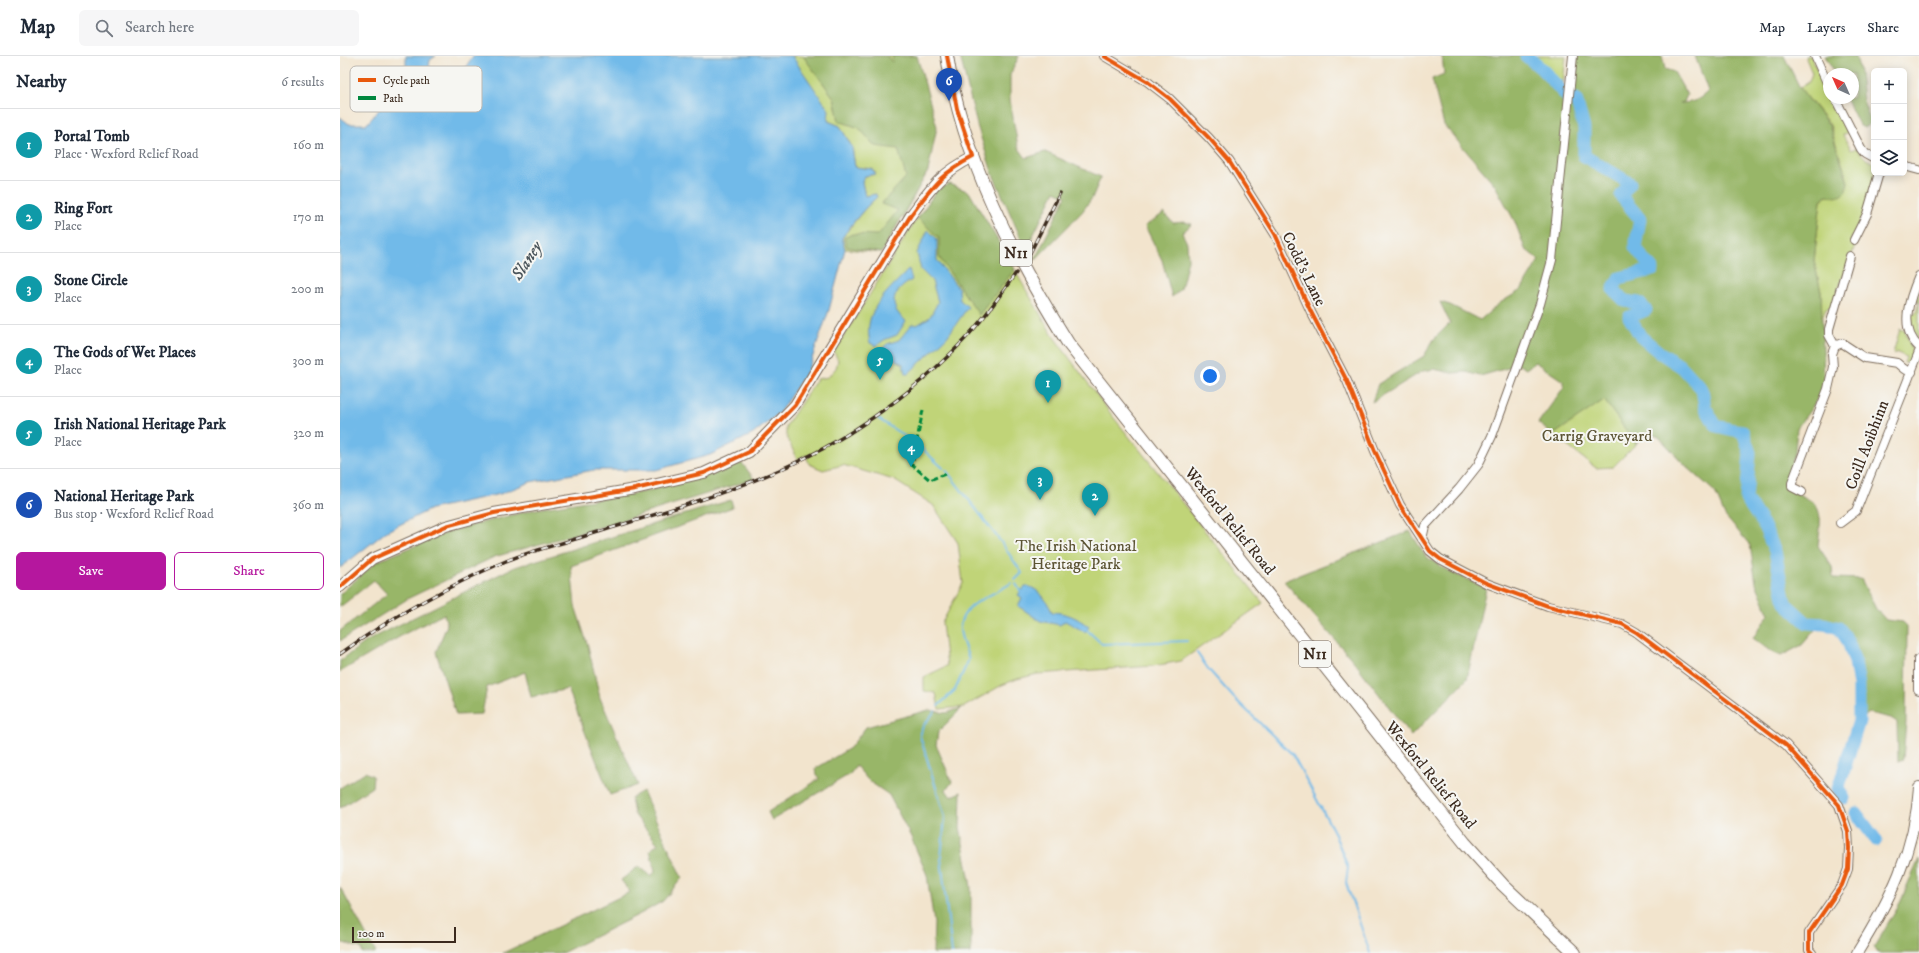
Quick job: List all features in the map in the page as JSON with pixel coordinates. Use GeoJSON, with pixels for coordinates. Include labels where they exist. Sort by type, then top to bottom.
{"type":"FeatureCollection","features":[{"type":"Feature","properties":{"kind":"highway","name":"Wexford Relief Road"},"geometry":{"type":"LineString","coordinates":[[947,56],[957,108],[973,157],[1006,235],[1038,295],[1068,343],[1465,843],[1503,885],[1575,953]]}},
{"type":"Feature","properties":{"kind":"main road"},"geometry":{"type":"LineString","coordinates":[[340,587],[372,559],[446,526],[494,512],[635,489],[704,473],[749,452],[795,405],[911,215],[933,185],[944,174],[973,157]]}},
{"type":"Feature","properties":{"kind":"main road"},"geometry":{"type":"LineString","coordinates":[[1919,660],[1919,689]]}},
{"type":"Feature","properties":{"kind":"main road"},"geometry":{"type":"LineString","coordinates":[[1857,953],[1890,898],[1906,856],[1918,808],[1919,788]]}},
{"type":"Feature","properties":{"kind":"street","name":"Codd's Lane"},"geometry":{"type":"LineString","coordinates":[[1104,56],[1148,82],[1170,99],[1209,138],[1229,161],[1274,234],[1311,312],[1347,381],[1375,451],[1400,505],[1430,551],[1440,559],[1486,582],[1548,606],[1622,624],[1636,632],[1786,745],[1839,805],[1848,831],[1848,869],[1842,885],[1809,934],[1809,950],[1812,953]]}},
{"type":"Feature","properties":{"kind":"street"},"geometry":{"type":"LineString","coordinates":[[1422,539],[1425,526],[1462,486],[1478,465],[1492,436],[1540,304],[1552,260],[1558,215],[1573,56]]}},
{"type":"Feature","properties":{"kind":"street"},"geometry":{"type":"LineString","coordinates":[[1815,56],[1823,74]]}},
{"type":"Feature","properties":{"kind":"street"},"geometry":{"type":"LineString","coordinates":[[1838,104],[1861,149],[1865,154],[1871,157]]}},
{"type":"Feature","properties":{"kind":"street"},"geometry":{"type":"LineString","coordinates":[[1907,167],[1919,170]]}},
{"type":"Feature","properties":{"kind":"street"},"geometry":{"type":"LineString","coordinates":[[1854,240],[1867,214],[1878,176]]}},
{"type":"Feature","properties":{"kind":"street"},"geometry":{"type":"LineString","coordinates":[[1835,346],[1829,335],[1829,329],[1850,256]]}},
{"type":"Feature","properties":{"kind":"street"},"geometry":{"type":"LineString","coordinates":[[1919,276],[1911,294],[1907,321],[1913,339],[1919,347]]}},
{"type":"Feature","properties":{"kind":"street"},"geometry":{"type":"LineString","coordinates":[[1802,492],[1792,487],[1792,483],[1828,389],[1833,367],[1832,354],[1835,346],[1842,343],[1847,344],[1865,358],[1897,363],[1904,369],[1912,372]]}},
{"type":"Feature","properties":{"kind":"street","name":"Coill Aoibhinn"},"geometry":{"type":"LineString","coordinates":[[1840,523],[1856,511],[1919,352]]}},
{"type":"Feature","properties":{"kind":"green space","name":"The Irish National Heritage Park"},"geometry":{"type":"Polygon","coordinates":[[[792,56],[917,56],[928,171],[903,216],[914,224],[937,190],[950,184],[969,192],[1053,336],[1114,418],[1263,603],[1181,661],[1153,666],[1037,674],[1017,679],[1002,685],[964,707],[939,709],[936,693],[924,691],[924,677],[947,666],[942,623],[963,583],[958,543],[933,505],[894,480],[843,465],[823,470],[809,464],[806,455],[797,459],[786,435],[786,426],[817,379],[828,377],[836,368],[838,360],[834,352],[913,225],[902,217],[881,253],[845,249],[842,238],[877,197],[876,194],[865,196],[862,182],[865,176],[876,174],[872,169],[855,167],[852,147],[840,126],[828,121],[792,56]]]}},
{"type":"Feature","properties":{"kind":"green space"},"geometry":{"type":"Polygon","coordinates":[[[803,56],[887,56],[892,62],[893,56],[917,56],[937,127],[928,171],[881,253],[847,247],[844,238],[852,234],[878,235],[898,210],[881,204],[906,177],[898,149],[875,146],[859,128],[839,121],[834,98],[803,56]]]}},
{"type":"Feature","properties":{"kind":"green space"},"geometry":{"type":"Polygon","coordinates":[[[960,56],[1019,56],[1010,75],[1010,100],[1018,147],[1026,158],[1045,152],[1101,177],[1092,198],[1082,212],[1034,261],[1066,196],[1055,191],[1026,250],[992,172],[977,125],[960,56]]]}},
{"type":"Feature","properties":{"kind":"green space"},"geometry":{"type":"Polygon","coordinates":[[[1442,56],[1526,56],[1542,69],[1568,98],[1573,56],[1662,56],[1665,69],[1674,72],[1687,95],[1684,102],[1680,103],[1696,100],[1708,91],[1695,56],[1784,56],[1800,88],[1829,125],[1848,182],[1844,194],[1841,196],[1829,196],[1821,200],[1814,261],[1821,292],[1824,381],[1821,393],[1797,428],[1795,451],[1786,486],[1811,501],[1818,510],[1820,516],[1820,528],[1818,546],[1832,567],[1833,578],[1861,579],[1876,609],[1886,620],[1903,622],[1907,626],[1906,722],[1903,759],[1898,761],[1897,722],[1891,718],[1869,713],[1859,721],[1858,684],[1854,661],[1839,628],[1820,624],[1802,645],[1781,656],[1770,651],[1753,638],[1769,614],[1756,583],[1750,545],[1725,516],[1715,492],[1684,464],[1659,437],[1646,432],[1636,444],[1604,400],[1553,435],[1538,423],[1564,387],[1563,381],[1535,362],[1526,369],[1519,365],[1480,376],[1466,372],[1452,373],[1434,369],[1423,371],[1372,402],[1378,384],[1424,356],[1434,339],[1450,323],[1440,302],[1450,305],[1480,320],[1500,303],[1521,290],[1539,260],[1525,249],[1515,222],[1495,185],[1444,125],[1432,79],[1444,74],[1442,56]]]}},
{"type":"Feature","properties":{"kind":"green space"},"geometry":{"type":"Polygon","coordinates":[[[1531,56],[1566,56],[1563,85],[1531,56]]]}},
{"type":"Feature","properties":{"kind":"green space"},"geometry":{"type":"Polygon","coordinates":[[[1805,56],[1811,56],[1823,84],[1823,104],[1834,104],[1848,132],[1843,135],[1851,150],[1856,148],[1866,159],[1871,162],[1871,176],[1875,176],[1861,220],[1850,242],[1856,244],[1831,308],[1826,309],[1822,319],[1821,292],[1814,261],[1821,200],[1827,196],[1837,197],[1848,182],[1830,125],[1800,88],[1809,82],[1812,73],[1805,56]]]}},
{"type":"Feature","properties":{"kind":"green space"},"geometry":{"type":"Polygon","coordinates":[[[1825,56],[1856,56],[1859,68],[1832,68],[1825,56]]]}},
{"type":"Feature","properties":{"kind":"green space"},"geometry":{"type":"Polygon","coordinates":[[[1859,68],[1863,100],[1871,123],[1864,128],[1859,125],[1849,104],[1859,104],[1859,68]]]}},
{"type":"Feature","properties":{"kind":"green space"},"geometry":{"type":"Polygon","coordinates":[[[950,184],[969,192],[1015,269],[979,315],[939,257],[939,238],[918,218],[937,190],[950,184]]]}},
{"type":"Feature","properties":{"kind":"green space"},"geometry":{"type":"Polygon","coordinates":[[[1164,213],[1173,223],[1184,222],[1192,224],[1182,233],[1187,243],[1188,260],[1181,289],[1172,297],[1162,260],[1145,226],[1164,213]]]}},
{"type":"Feature","properties":{"kind":"green space"},"geometry":{"type":"Polygon","coordinates":[[[1916,292],[1919,298],[1919,301],[1913,300],[1916,292]]]}},
{"type":"Feature","properties":{"kind":"green space"},"geometry":{"type":"Polygon","coordinates":[[[1919,301],[1919,342],[1912,326],[1910,316],[1916,313],[1919,301]]]}},
{"type":"Feature","properties":{"kind":"green space"},"geometry":{"type":"Polygon","coordinates":[[[1900,329],[1905,331],[1912,350],[1910,363],[1904,363],[1906,357],[1896,352],[1894,355],[1893,353],[1900,329]]]}},
{"type":"Feature","properties":{"kind":"green space","name":"Carrig Graveyard"},"geometry":{"type":"Polygon","coordinates":[[[1604,399],[1636,444],[1613,467],[1596,468],[1553,435],[1604,399]]]}},
{"type":"Feature","properties":{"kind":"green space"},"geometry":{"type":"Polygon","coordinates":[[[742,463],[754,479],[604,526],[494,557],[409,598],[340,641],[340,631],[387,594],[374,580],[340,607],[340,594],[376,562],[453,530],[536,509],[644,492],[742,463]]]}},
{"type":"Feature","properties":{"kind":"green space"},"geometry":{"type":"Polygon","coordinates":[[[731,500],[733,507],[571,566],[575,606],[588,646],[600,698],[638,785],[610,795],[568,689],[531,697],[525,672],[487,687],[482,714],[456,715],[436,652],[447,625],[444,614],[406,633],[340,672],[340,661],[367,641],[512,568],[731,500]]]}},
{"type":"Feature","properties":{"kind":"green space"},"geometry":{"type":"Polygon","coordinates":[[[1410,531],[1426,557],[1450,572],[1486,588],[1467,679],[1411,736],[1356,664],[1284,581],[1410,531]]]}},
{"type":"Feature","properties":{"kind":"green space"},"geometry":{"type":"Polygon","coordinates":[[[962,708],[938,732],[936,745],[952,782],[946,790],[951,797],[961,792],[960,827],[971,887],[971,953],[933,953],[934,923],[927,875],[911,837],[889,795],[869,781],[856,766],[850,774],[772,820],[768,812],[819,779],[815,769],[850,748],[866,727],[929,710],[946,713],[962,708]]]}},
{"type":"Feature","properties":{"kind":"green space"},"geometry":{"type":"Polygon","coordinates":[[[365,772],[373,776],[372,787],[340,808],[340,788],[365,772]]]}},
{"type":"Feature","properties":{"kind":"green space"},"geometry":{"type":"Polygon","coordinates":[[[643,791],[682,878],[663,901],[562,953],[503,953],[630,892],[621,880],[639,866],[651,876],[655,871],[650,850],[658,844],[634,814],[631,798],[643,791]]]}},
{"type":"Feature","properties":{"kind":"green space"},"geometry":{"type":"Polygon","coordinates":[[[1919,859],[1919,953],[1878,953],[1874,947],[1901,901],[1919,859]]]}},
{"type":"Feature","properties":{"kind":"green space"},"geometry":{"type":"Polygon","coordinates":[[[340,887],[376,953],[362,953],[361,948],[340,942],[340,887]]]}},
{"type":"Feature","properties":{"kind":"water"},"geometry":{"type":"Polygon","coordinates":[[[406,56],[436,56],[430,60],[429,66],[406,66],[406,56]]]}},
{"type":"Feature","properties":{"kind":"water","name":"Slaney"},"geometry":{"type":"Polygon","coordinates":[[[473,56],[792,56],[829,110],[828,121],[840,126],[852,147],[855,167],[872,169],[876,174],[865,176],[862,182],[865,196],[876,194],[877,197],[863,211],[842,238],[845,249],[829,310],[808,370],[779,413],[753,434],[710,455],[656,470],[594,470],[530,482],[500,494],[431,509],[387,531],[340,568],[340,117],[349,124],[367,124],[377,112],[482,112],[482,66],[466,66],[473,56]]]}},
{"type":"Feature","properties":{"kind":"water"},"geometry":{"type":"Polygon","coordinates":[[[928,230],[937,239],[937,260],[959,289],[960,300],[968,307],[947,337],[908,374],[905,374],[903,364],[882,352],[882,349],[887,344],[899,340],[912,324],[917,325],[930,317],[938,302],[932,281],[921,270],[917,253],[928,230]]]}},
{"type":"Feature","properties":{"kind":"water"},"geometry":{"type":"Polygon","coordinates":[[[909,269],[912,280],[900,289],[894,299],[896,309],[906,321],[897,335],[884,340],[876,346],[870,343],[869,331],[873,311],[885,294],[909,269]]]}},
{"type":"Feature","properties":{"kind":"water"},"geometry":{"type":"Polygon","coordinates":[[[1027,586],[1039,593],[1052,612],[1072,616],[1089,627],[1085,632],[1065,621],[1060,625],[1040,621],[1018,606],[1022,598],[1018,595],[1022,589],[1027,586]]]}},
{"type":"Feature","properties":{"kind":"waterway"},"geometry":{"type":"LineString","coordinates":[[1526,56],[1542,69],[1568,98],[1576,99],[1584,128],[1584,156],[1630,183],[1621,196],[1640,219],[1635,247],[1653,270],[1619,278],[1613,289],[1625,301],[1639,303],[1646,310],[1629,317],[1641,337],[1659,352],[1682,367],[1702,389],[1705,407],[1716,426],[1743,432],[1750,453],[1746,499],[1763,524],[1775,551],[1785,603],[1807,623],[1824,624],[1839,628],[1848,641],[1855,662],[1859,685],[1859,721],[1838,789],[1844,798]]}},
{"type":"Feature","properties":{"kind":"waterway"},"geometry":{"type":"LineString","coordinates":[[877,418],[915,443]]}},
{"type":"Feature","properties":{"kind":"waterway"},"geometry":{"type":"LineString","coordinates":[[918,445],[943,468]]}},
{"type":"Feature","properties":{"kind":"waterway"},"geometry":{"type":"LineString","coordinates":[[946,470],[1001,542],[1022,573],[1015,580]]}},
{"type":"Feature","properties":{"kind":"waterway"},"geometry":{"type":"LineString","coordinates":[[938,706],[955,690],[969,659],[961,634],[960,626],[962,618],[973,605],[1011,583]]}},
{"type":"Feature","properties":{"kind":"waterway"},"geometry":{"type":"LineString","coordinates":[[1016,584],[1021,592]]}},
{"type":"Feature","properties":{"kind":"waterway"},"geometry":{"type":"LineString","coordinates":[[1086,629],[1102,644],[1187,641]]}},
{"type":"Feature","properties":{"kind":"waterway"},"geometry":{"type":"LineString","coordinates":[[1197,653],[1209,670],[1234,698],[1293,755],[1333,830],[1348,867],[1346,883],[1370,953]]}},
{"type":"Feature","properties":{"kind":"waterway"},"geometry":{"type":"LineString","coordinates":[[935,711],[923,726],[920,736],[945,817],[941,858],[952,953]]}},
{"type":"Feature","properties":{"kind":"waterway"},"geometry":{"type":"LineString","coordinates":[[1856,813],[1876,840]]}},
{"type":"Feature","properties":{"kind":"railway"},"geometry":{"type":"LineString","coordinates":[[1030,253],[1060,193]]}},
{"type":"Feature","properties":{"kind":"railway"},"geometry":{"type":"LineString","coordinates":[[340,654],[379,627],[420,603],[515,557],[665,512],[746,484],[773,473],[824,448],[874,417],[922,380],[944,360],[983,318],[1016,273]]}},
{"type":"Feature","properties":{"kind":"marked path"},"geometry":{"type":"LineString","coordinates":[[923,410],[912,465],[930,480],[945,474]]}},
{"type":"Feature","properties":{"kind":"cycle path"},"geometry":{"type":"LineString","coordinates":[[340,587],[372,559],[446,526],[494,513],[635,489],[704,473],[749,452],[795,405],[911,215],[932,188],[945,175],[952,169],[973,157],[957,109],[947,56]]}},
{"type":"Feature","properties":{"kind":"cycle path"},"geometry":{"type":"LineString","coordinates":[[1104,56],[1148,82],[1170,99],[1209,138],[1229,161],[1275,234],[1311,312],[1347,381],[1375,451],[1400,505],[1430,551],[1440,559],[1486,583],[1548,606],[1622,624],[1636,632],[1786,745],[1839,805],[1848,831],[1848,869],[1842,885],[1809,933],[1809,950],[1812,953]]}},
{"type":"Feature","properties":{"kind":"place","name":"National Heritage Park"},"geometry":{"type":"Point","coordinates":[949,101]}},
{"type":"Feature","properties":{"kind":"place","name":"Irish National Heritage Park"},"geometry":{"type":"Point","coordinates":[880,380]}},
{"type":"Feature","properties":{"kind":"place","name":"Portal Tomb"},"geometry":{"type":"Point","coordinates":[1048,403]}},
{"type":"Feature","properties":{"kind":"place","name":"The Gods of Wet Places"},"geometry":{"type":"Point","coordinates":[911,467]}},
{"type":"Feature","properties":{"kind":"place","name":"Stone Circle"},"geometry":{"type":"Point","coordinates":[1040,500]}},
{"type":"Feature","properties":{"kind":"place","name":"Ring Fort"},"geometry":{"type":"Point","coordinates":[1095,516]}}]}
